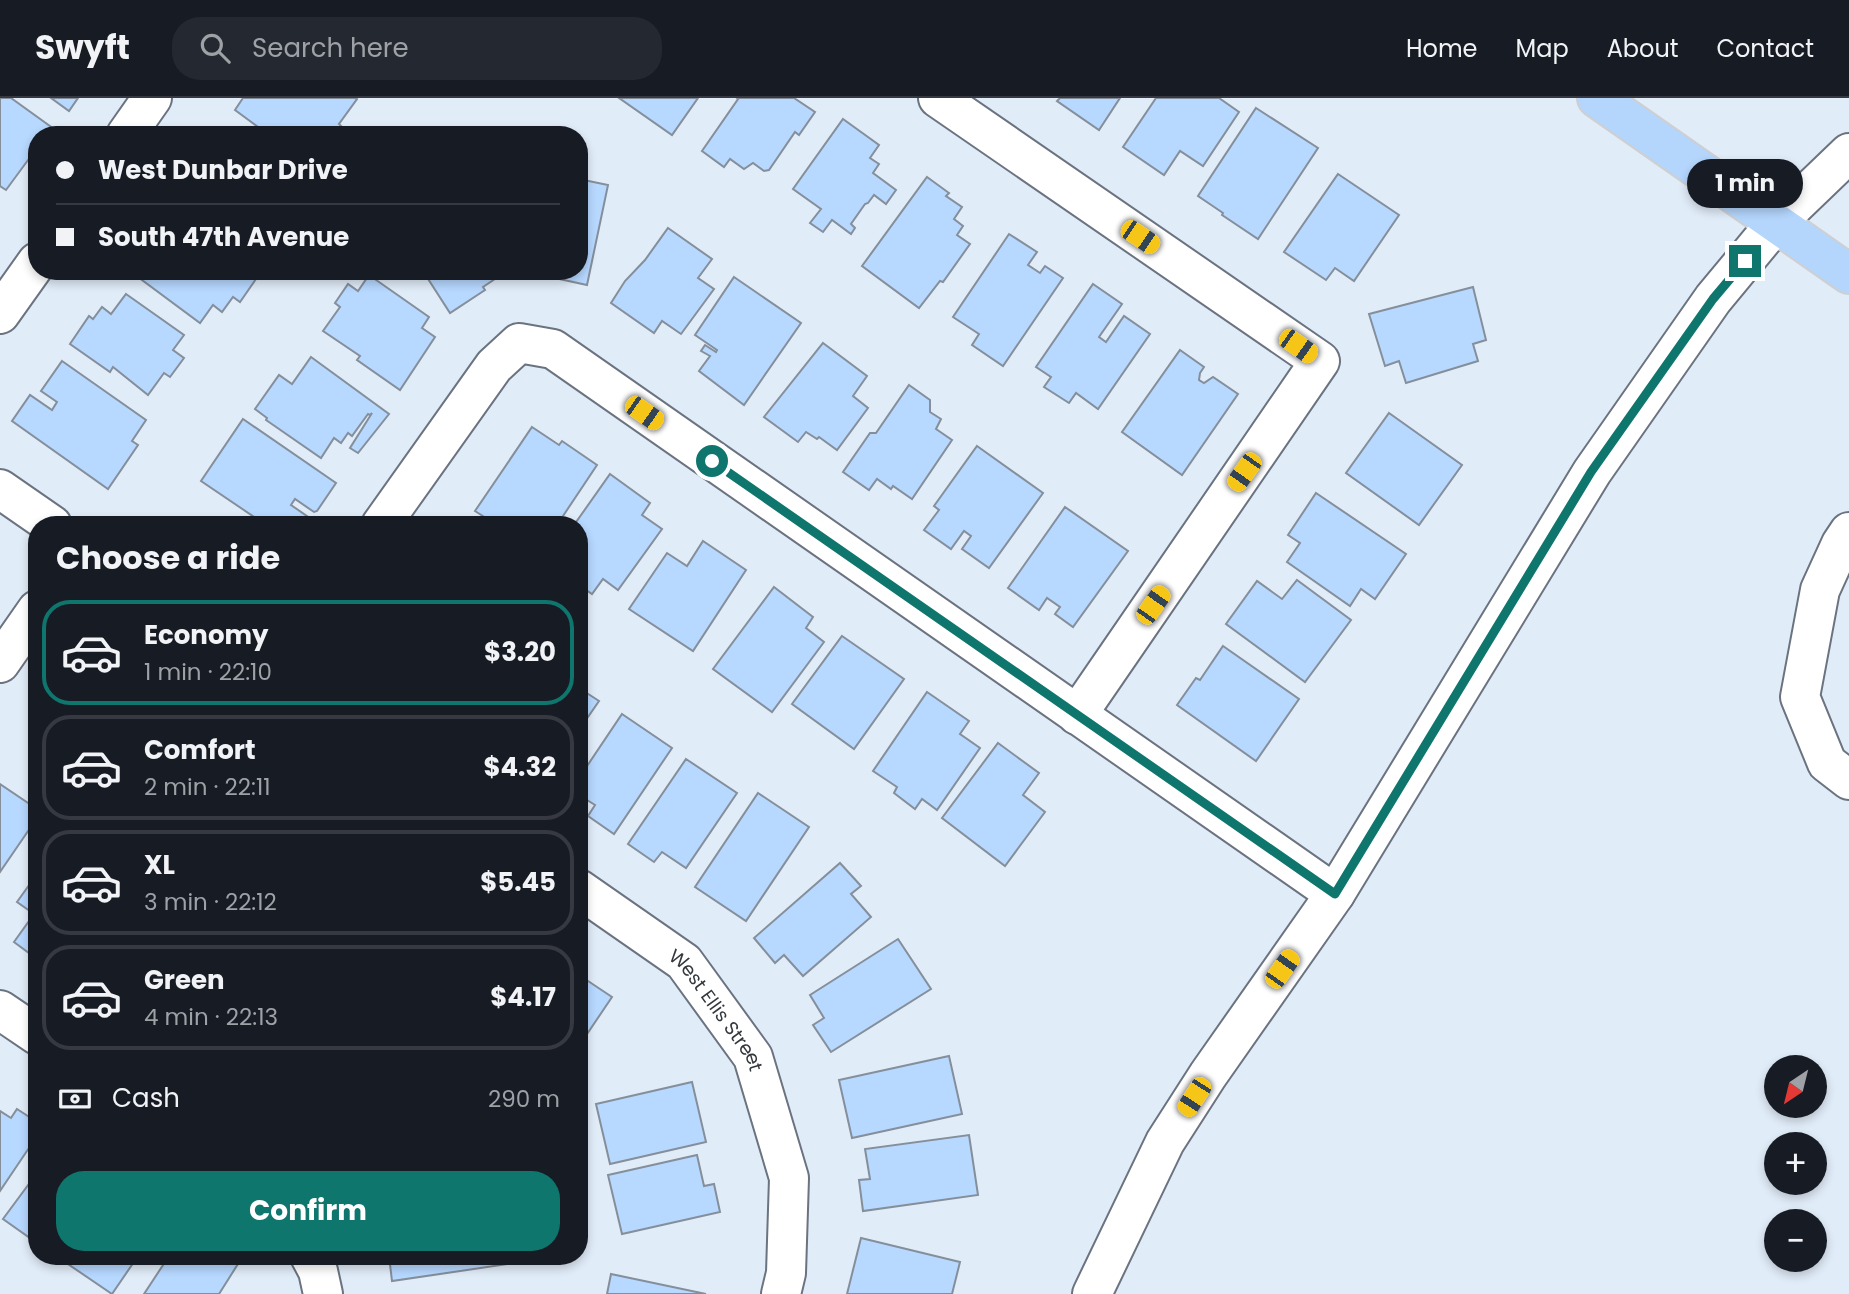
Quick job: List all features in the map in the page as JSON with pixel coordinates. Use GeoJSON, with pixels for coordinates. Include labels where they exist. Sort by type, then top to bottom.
{"type":"FeatureCollection","features":[{"type":"Feature","properties":{"kind":"main road"},"geometry":{"type":"LineString","coordinates":[[1597,98],[1849,274]]}},
{"type":"Feature","properties":{"kind":"street"},"geometry":{"type":"LineString","coordinates":[[133,126],[152,98]]}},
{"type":"Feature","properties":{"kind":"street"},"geometry":{"type":"LineString","coordinates":[[938,98],[1320,361],[1077,715]]}},
{"type":"Feature","properties":{"kind":"street"},"geometry":{"type":"LineString","coordinates":[[1092,1294],[1165,1142],[1335,894],[1591,472],[1713,299],[1776,223],[1849,153]]}},
{"type":"Feature","properties":{"kind":"street"},"geometry":{"type":"LineString","coordinates":[[0,314],[28,275]]}},
{"type":"Feature","properties":{"kind":"street"},"geometry":{"type":"LineString","coordinates":[[387,516],[495,366],[519,343],[553,349],[1335,894]]}},
{"type":"Feature","properties":{"kind":"street"},"geometry":{"type":"LineString","coordinates":[[0,489],[39,516]]}},
{"type":"Feature","properties":{"kind":"street"},"geometry":{"type":"LineString","coordinates":[[1849,532],[1820,590],[1800,697],[1827,763],[1849,779]]}},
{"type":"Feature","properties":{"kind":"street"},"geometry":{"type":"LineString","coordinates":[[0,663],[28,623]]}},
{"type":"Feature","properties":{"kind":"street","name":"West Ellis Street"},"geometry":{"type":"LineString","coordinates":[[588,895],[684,962],[753,1057],[789,1178],[786,1273],[781,1294]]}},
{"type":"Feature","properties":{"kind":"street"},"geometry":{"type":"LineString","coordinates":[[0,1010],[28,1029]]}},
{"type":"Feature","properties":{"kind":"street"},"geometry":{"type":"LineString","coordinates":[[315,1265],[323,1294]]}},
{"type":"Feature","properties":{"kind":"building"},"geometry":{"type":"Polygon","coordinates":[[[0,98],[11,98],[50,126],[28,126],[28,160],[6,190],[0,186],[0,98]]]}},
{"type":"Feature","properties":{"kind":"building"},"geometry":{"type":"Polygon","coordinates":[[[51,98],[78,98],[69,111],[51,98]]]}},
{"type":"Feature","properties":{"kind":"building"},"geometry":{"type":"Polygon","coordinates":[[[243,98],[357,99],[339,124],[341,126],[257,126],[235,110],[243,98]]]}},
{"type":"Feature","properties":{"kind":"building"},"geometry":{"type":"Polygon","coordinates":[[[619,98],[698,98],[672,135],[619,98]]]}},
{"type":"Feature","properties":{"kind":"building"},"geometry":{"type":"Polygon","coordinates":[[[737,98],[794,98],[815,112],[799,135],[795,132],[769,170],[764,171],[753,163],[744,169],[730,159],[724,167],[702,151],[737,98]]]}},
{"type":"Feature","properties":{"kind":"building"},"geometry":{"type":"Polygon","coordinates":[[[1060,98],[1120,98],[1099,130],[1057,101],[1060,98]]]}},
{"type":"Feature","properties":{"kind":"building"},"geometry":{"type":"Polygon","coordinates":[[[1156,98],[1219,98],[1239,112],[1203,166],[1180,151],[1164,175],[1123,147],[1156,98]]]}},
{"type":"Feature","properties":{"kind":"building"},"geometry":{"type":"Polygon","coordinates":[[[1256,108],[1318,148],[1258,239],[1198,196],[1256,108]]]}},
{"type":"Feature","properties":{"kind":"building"},"geometry":{"type":"Polygon","coordinates":[[[843,119],[879,145],[870,158],[879,164],[873,173],[896,190],[886,204],[874,195],[851,224],[855,228],[851,234],[832,220],[823,232],[810,223],[821,209],[793,189],[843,119]]]}},
{"type":"Feature","properties":{"kind":"building"},"geometry":{"type":"Polygon","coordinates":[[[1338,174],[1399,215],[1354,281],[1335,268],[1326,280],[1284,252],[1338,174]]]}},
{"type":"Feature","properties":{"kind":"building"},"geometry":{"type":"Polygon","coordinates":[[[927,177],[949,193],[946,196],[962,207],[954,219],[963,226],[957,235],[970,244],[943,282],[940,281],[919,308],[862,266],[927,177]]]}},
{"type":"Feature","properties":{"kind":"building"},"geometry":{"type":"Polygon","coordinates":[[[588,181],[608,185],[587,285],[564,280],[588,280],[588,181]]]}},
{"type":"Feature","properties":{"kind":"building"},"geometry":{"type":"Polygon","coordinates":[[[668,228],[712,259],[698,278],[714,289],[681,334],[662,321],[654,333],[611,303],[625,281],[645,260],[668,228]]]}},
{"type":"Feature","properties":{"kind":"building"},"geometry":{"type":"Polygon","coordinates":[[[1009,234],[1037,252],[1028,265],[1040,273],[1045,266],[1063,278],[1003,366],[972,345],[979,334],[953,317],[1009,234]]]}},
{"type":"Feature","properties":{"kind":"building"},"geometry":{"type":"Polygon","coordinates":[[[734,277],[801,323],[744,405],[699,371],[710,356],[701,351],[705,345],[716,352],[717,350],[695,335],[734,277]]]}},
{"type":"Feature","properties":{"kind":"building"},"geometry":{"type":"Polygon","coordinates":[[[142,280],[255,280],[240,302],[233,297],[222,312],[213,305],[200,323],[142,280]]]}},
{"type":"Feature","properties":{"kind":"building"},"geometry":{"type":"Polygon","coordinates":[[[366,280],[376,280],[429,317],[422,328],[435,337],[400,390],[357,360],[360,356],[323,331],[340,307],[335,303],[348,284],[358,291],[366,280]]]}},
{"type":"Feature","properties":{"kind":"building"},"geometry":{"type":"Polygon","coordinates":[[[429,280],[494,280],[483,287],[485,290],[450,313],[429,280]]]}},
{"type":"Feature","properties":{"kind":"building"},"geometry":{"type":"Polygon","coordinates":[[[1093,284],[1122,304],[1099,337],[1106,342],[1124,316],[1150,334],[1098,409],[1076,393],[1069,403],[1044,387],[1051,377],[1036,367],[1093,284]]]}},
{"type":"Feature","properties":{"kind":"building"},"geometry":{"type":"Polygon","coordinates":[[[1473,287],[1486,340],[1473,344],[1478,361],[1406,383],[1399,361],[1385,366],[1369,314],[1473,287]]]}},
{"type":"Feature","properties":{"kind":"building"},"geometry":{"type":"Polygon","coordinates":[[[126,294],[184,335],[173,350],[184,358],[170,377],[164,373],[148,395],[113,367],[110,372],[70,344],[89,316],[93,319],[102,307],[111,314],[126,294]]]}},
{"type":"Feature","properties":{"kind":"building"},"geometry":{"type":"Polygon","coordinates":[[[823,343],[867,376],[853,396],[868,408],[837,450],[819,437],[817,439],[806,432],[798,442],[764,417],[823,343]]]}},
{"type":"Feature","properties":{"kind":"building"},"geometry":{"type":"Polygon","coordinates":[[[1180,350],[1204,367],[1199,380],[1204,383],[1213,377],[1238,394],[1182,475],[1122,432],[1180,350]]]}},
{"type":"Feature","properties":{"kind":"building"},"geometry":{"type":"Polygon","coordinates":[[[311,357],[389,414],[358,453],[350,448],[372,413],[368,414],[352,436],[348,433],[341,443],[334,438],[321,458],[266,420],[267,418],[255,409],[279,375],[292,384],[311,357]]]}},
{"type":"Feature","properties":{"kind":"building"},"geometry":{"type":"Polygon","coordinates":[[[62,361],[146,420],[132,441],[138,445],[108,489],[12,421],[30,395],[52,410],[57,402],[41,391],[62,361]]]}},
{"type":"Feature","properties":{"kind":"building"},"geometry":{"type":"Polygon","coordinates":[[[909,385],[930,400],[930,412],[941,419],[936,429],[952,440],[912,499],[877,479],[869,490],[843,472],[870,433],[876,433],[909,385]]]}},
{"type":"Feature","properties":{"kind":"building"},"geometry":{"type":"Polygon","coordinates":[[[1389,413],[1462,465],[1419,525],[1346,473],[1389,413]]]}},
{"type":"Feature","properties":{"kind":"building"},"geometry":{"type":"Polygon","coordinates":[[[243,419],[336,483],[317,511],[314,512],[295,499],[291,505],[307,516],[253,516],[201,481],[243,419]]]}},
{"type":"Feature","properties":{"kind":"building"},"geometry":{"type":"Polygon","coordinates":[[[532,427],[559,445],[562,441],[597,465],[563,516],[483,516],[475,511],[532,427]]]}},
{"type":"Feature","properties":{"kind":"building"},"geometry":{"type":"Polygon","coordinates":[[[977,446],[1043,493],[989,568],[962,549],[971,536],[964,531],[951,549],[924,530],[939,510],[934,506],[977,446]]]}},
{"type":"Feature","properties":{"kind":"building"},"geometry":{"type":"Polygon","coordinates":[[[610,474],[650,503],[642,515],[662,529],[618,590],[603,579],[592,594],[588,591],[588,516],[580,516],[610,474]]]}},
{"type":"Feature","properties":{"kind":"building"},"geometry":{"type":"Polygon","coordinates":[[[1316,493],[1406,554],[1375,599],[1361,589],[1350,606],[1287,562],[1300,543],[1288,535],[1316,493]]]}},
{"type":"Feature","properties":{"kind":"building"},"geometry":{"type":"Polygon","coordinates":[[[1065,507],[1128,551],[1073,627],[1055,614],[1060,607],[1047,598],[1039,610],[1008,588],[1065,507]]]}},
{"type":"Feature","properties":{"kind":"building"},"geometry":{"type":"Polygon","coordinates":[[[703,541],[746,570],[693,651],[629,609],[667,553],[687,566],[703,541]]]}},
{"type":"Feature","properties":{"kind":"building"},"geometry":{"type":"Polygon","coordinates":[[[1297,580],[1351,620],[1305,682],[1226,624],[1257,581],[1282,599],[1297,580]]]}},
{"type":"Feature","properties":{"kind":"building"},"geometry":{"type":"Polygon","coordinates":[[[774,587],[813,617],[806,628],[824,642],[772,712],[713,669],[774,587]]]}},
{"type":"Feature","properties":{"kind":"building"},"geometry":{"type":"Polygon","coordinates":[[[842,636],[904,679],[854,749],[792,704],[842,636]]]}},
{"type":"Feature","properties":{"kind":"building"},"geometry":{"type":"Polygon","coordinates":[[[1223,646],[1299,699],[1256,761],[1177,705],[1196,678],[1200,680],[1223,646]]]}},
{"type":"Feature","properties":{"kind":"building"},"geometry":{"type":"Polygon","coordinates":[[[927,692],[969,721],[960,734],[980,748],[937,810],[922,799],[915,809],[894,793],[897,787],[873,771],[927,692]]]}},
{"type":"Feature","properties":{"kind":"building"},"geometry":{"type":"Polygon","coordinates":[[[588,694],[599,701],[588,717],[588,694]]]}},
{"type":"Feature","properties":{"kind":"building"},"geometry":{"type":"Polygon","coordinates":[[[622,714],[672,748],[614,834],[588,816],[595,805],[588,801],[588,765],[622,714]]]}},
{"type":"Feature","properties":{"kind":"building"},"geometry":{"type":"Polygon","coordinates":[[[998,743],[1039,773],[1023,795],[1045,812],[1005,866],[942,818],[998,743]]]}},
{"type":"Feature","properties":{"kind":"building"},"geometry":{"type":"Polygon","coordinates":[[[686,759],[737,793],[686,868],[662,852],[654,862],[628,844],[686,759]]]}},
{"type":"Feature","properties":{"kind":"building"},"geometry":{"type":"Polygon","coordinates":[[[0,784],[28,803],[28,831],[0,872],[0,784]]]}},
{"type":"Feature","properties":{"kind":"building"},"geometry":{"type":"Polygon","coordinates":[[[758,793],[809,827],[746,921],[695,887],[758,793]]]}},
{"type":"Feature","properties":{"kind":"building"},"geometry":{"type":"Polygon","coordinates":[[[840,863],[861,886],[851,894],[871,917],[803,976],[784,955],[775,963],[754,938],[840,863]]]}},
{"type":"Feature","properties":{"kind":"building"},"geometry":{"type":"Polygon","coordinates":[[[28,887],[28,910],[17,902],[28,887]]]}},
{"type":"Feature","properties":{"kind":"building"},"geometry":{"type":"Polygon","coordinates":[[[28,922],[28,952],[14,942],[28,922]]]}},
{"type":"Feature","properties":{"kind":"building"},"geometry":{"type":"Polygon","coordinates":[[[898,939],[931,989],[831,1052],[813,1025],[824,1018],[810,995],[898,939]]]}},
{"type":"Feature","properties":{"kind":"building"},"geometry":{"type":"Polygon","coordinates":[[[588,981],[612,997],[588,1033],[588,981]]]}},
{"type":"Feature","properties":{"kind":"building"},"geometry":{"type":"Polygon","coordinates":[[[949,1056],[962,1114],[852,1138],[839,1080],[949,1056]]]}},
{"type":"Feature","properties":{"kind":"building"},"geometry":{"type":"Polygon","coordinates":[[[692,1082],[706,1142],[610,1164],[596,1104],[692,1082]]]}},
{"type":"Feature","properties":{"kind":"building"},"geometry":{"type":"Polygon","coordinates":[[[17,1109],[28,1116],[28,1149],[0,1191],[0,1111],[11,1118],[17,1109]]]}},
{"type":"Feature","properties":{"kind":"building"},"geometry":{"type":"Polygon","coordinates":[[[969,1135],[978,1195],[863,1211],[859,1180],[870,1179],[865,1149],[969,1135]]]}},
{"type":"Feature","properties":{"kind":"building"},"geometry":{"type":"Polygon","coordinates":[[[697,1155],[704,1186],[714,1184],[720,1212],[622,1234],[608,1175],[697,1155]]]}},
{"type":"Feature","properties":{"kind":"building"},"geometry":{"type":"Polygon","coordinates":[[[28,1185],[28,1237],[3,1219],[28,1185]]]}},
{"type":"Feature","properties":{"kind":"building"},"geometry":{"type":"Polygon","coordinates":[[[861,1238],[960,1262],[952,1294],[847,1294],[861,1238]]]}},
{"type":"Feature","properties":{"kind":"building"},"geometry":{"type":"Polygon","coordinates":[[[69,1265],[132,1265],[112,1294],[69,1265]]]}},
{"type":"Feature","properties":{"kind":"building"},"geometry":{"type":"Polygon","coordinates":[[[163,1265],[237,1265],[219,1294],[144,1294],[163,1265]]]}},
{"type":"Feature","properties":{"kind":"building"},"geometry":{"type":"Polygon","coordinates":[[[390,1265],[501,1265],[392,1281],[390,1265]]]}},
{"type":"Feature","properties":{"kind":"building"},"geometry":{"type":"Polygon","coordinates":[[[611,1274],[706,1294],[607,1294],[611,1274]]]}},
{"type":"Feature","properties":{"kind":"route"},"geometry":{"type":"LineString","coordinates":[[712,461],[1335,894],[1591,472],[1713,299],[1745,261]]}}]}
